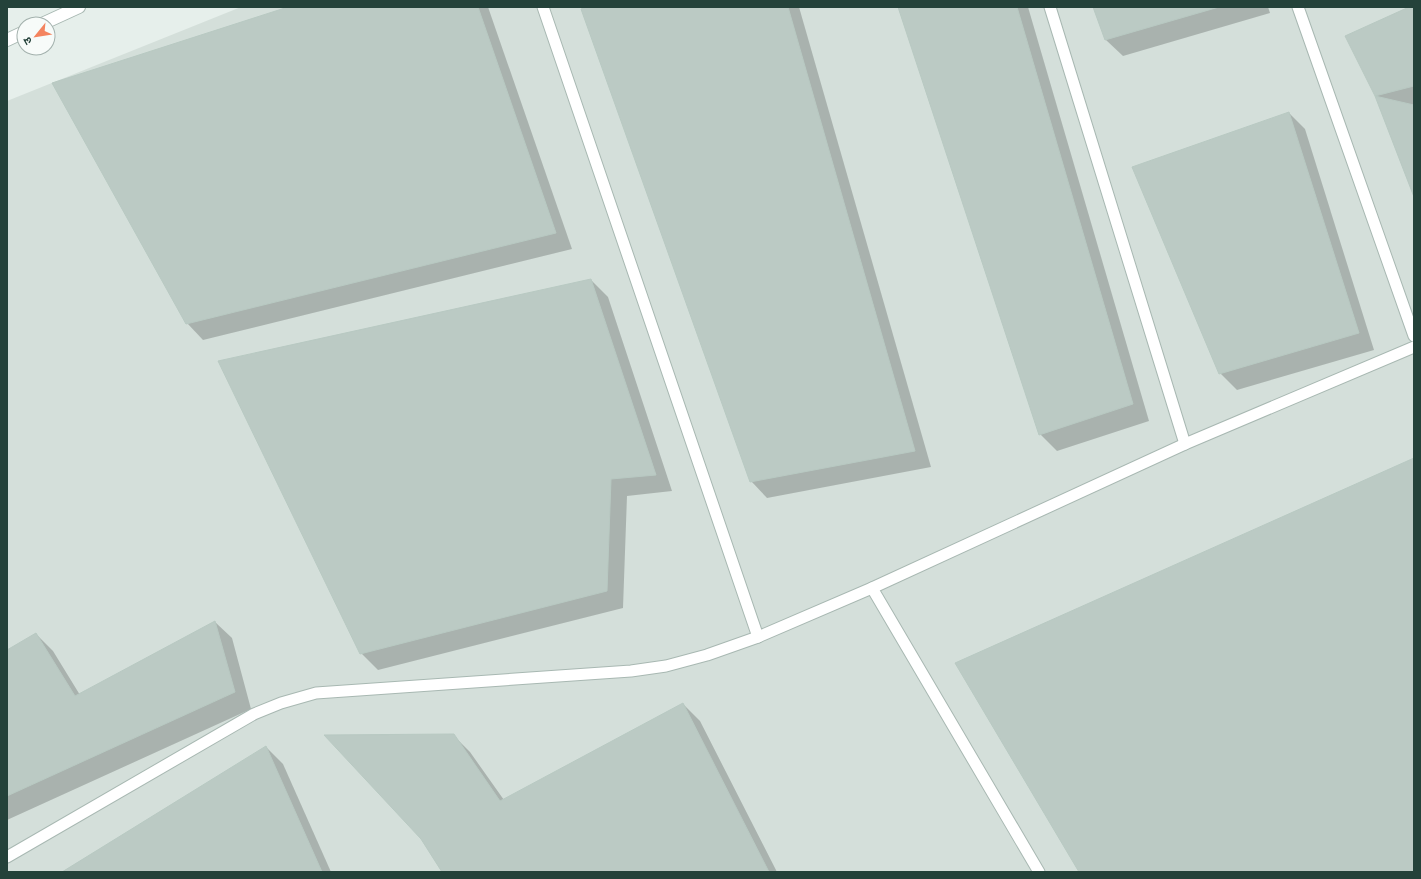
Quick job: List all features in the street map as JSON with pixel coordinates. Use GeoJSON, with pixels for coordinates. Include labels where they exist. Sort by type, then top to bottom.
{"type":"FeatureCollection","features":[{"type":"Feature","properties":{"kind":"street"},"geometry":{"type":"LineString","coordinates":[[56,18],[79,7]]}},
{"type":"Feature","properties":{"kind":"lane"},"geometry":{"type":"LineString","coordinates":[[543,7],[758,637]]}},
{"type":"Feature","properties":{"kind":"lane"},"geometry":{"type":"LineString","coordinates":[[1050,7],[1185,444]]}},
{"type":"Feature","properties":{"kind":"lane"},"geometry":{"type":"LineString","coordinates":[[1298,7],[1414,336]]}},
{"type":"Feature","properties":{"kind":"lane"},"geometry":{"type":"LineString","coordinates":[[7,857],[254,714],[280,703],[316,693],[631,671],[666,666],[707,655],[758,637],[872,588],[1185,444],[1414,347]]}},
{"type":"Feature","properties":{"kind":"lane"},"geometry":{"type":"LineString","coordinates":[[872,588],[1039,872]]}},
{"type":"Feature","properties":{"kind":"shaded area"},"geometry":{"type":"Polygon","coordinates":[[[241,7],[1414,7],[1414,872],[7,872],[7,101],[241,7]]]}},
{"type":"Feature","properties":{"kind":"building"},"geometry":{"type":"Polygon","coordinates":[[[288,7],[478,7],[556,233],[186,324],[52,83],[288,7]]]}},
{"type":"Feature","properties":{"kind":"building"},"geometry":{"type":"Polygon","coordinates":[[[586,7],[788,7],[915,451],[750,482],[581,9],[586,7]]]}},
{"type":"Feature","properties":{"kind":"building"},"geometry":{"type":"Polygon","coordinates":[[[898,7],[1017,7],[1133,404],[1039,435],[898,7]]]}},
{"type":"Feature","properties":{"kind":"building"},"geometry":{"type":"Polygon","coordinates":[[[1093,7],[1219,7],[1105,40],[1093,7]]]}},
{"type":"Feature","properties":{"kind":"building"},"geometry":{"type":"Polygon","coordinates":[[[1409,7],[1414,7],[1414,86],[1375,96],[1345,36],[1409,7]]]}},
{"type":"Feature","properties":{"kind":"building"},"geometry":{"type":"Polygon","coordinates":[[[1375,96],[1414,105],[1414,197],[1375,96]]]}},
{"type":"Feature","properties":{"kind":"building"},"geometry":{"type":"Polygon","coordinates":[[[1289,112],[1359,333],[1219,374],[1132,167],[1289,112]]]}},
{"type":"Feature","properties":{"kind":"building"},"geometry":{"type":"Polygon","coordinates":[[[591,279],[656,475],[611,479],[607,591],[360,654],[218,361],[591,279]]]}},
{"type":"Feature","properties":{"kind":"building"},"geometry":{"type":"Polygon","coordinates":[[[1414,458],[1414,872],[1079,872],[955,663],[1414,458]]]}},
{"type":"Feature","properties":{"kind":"building"},"geometry":{"type":"Polygon","coordinates":[[[215,621],[235,692],[7,796],[7,650],[36,633],[75,696],[215,621]]]}},
{"type":"Feature","properties":{"kind":"building"},"geometry":{"type":"Polygon","coordinates":[[[683,703],[769,872],[442,872],[421,839],[324,735],[454,734],[500,801],[683,703]]]}},
{"type":"Feature","properties":{"kind":"building"},"geometry":{"type":"Polygon","coordinates":[[[266,746],[322,872],[62,872],[266,746]]]}}]}
